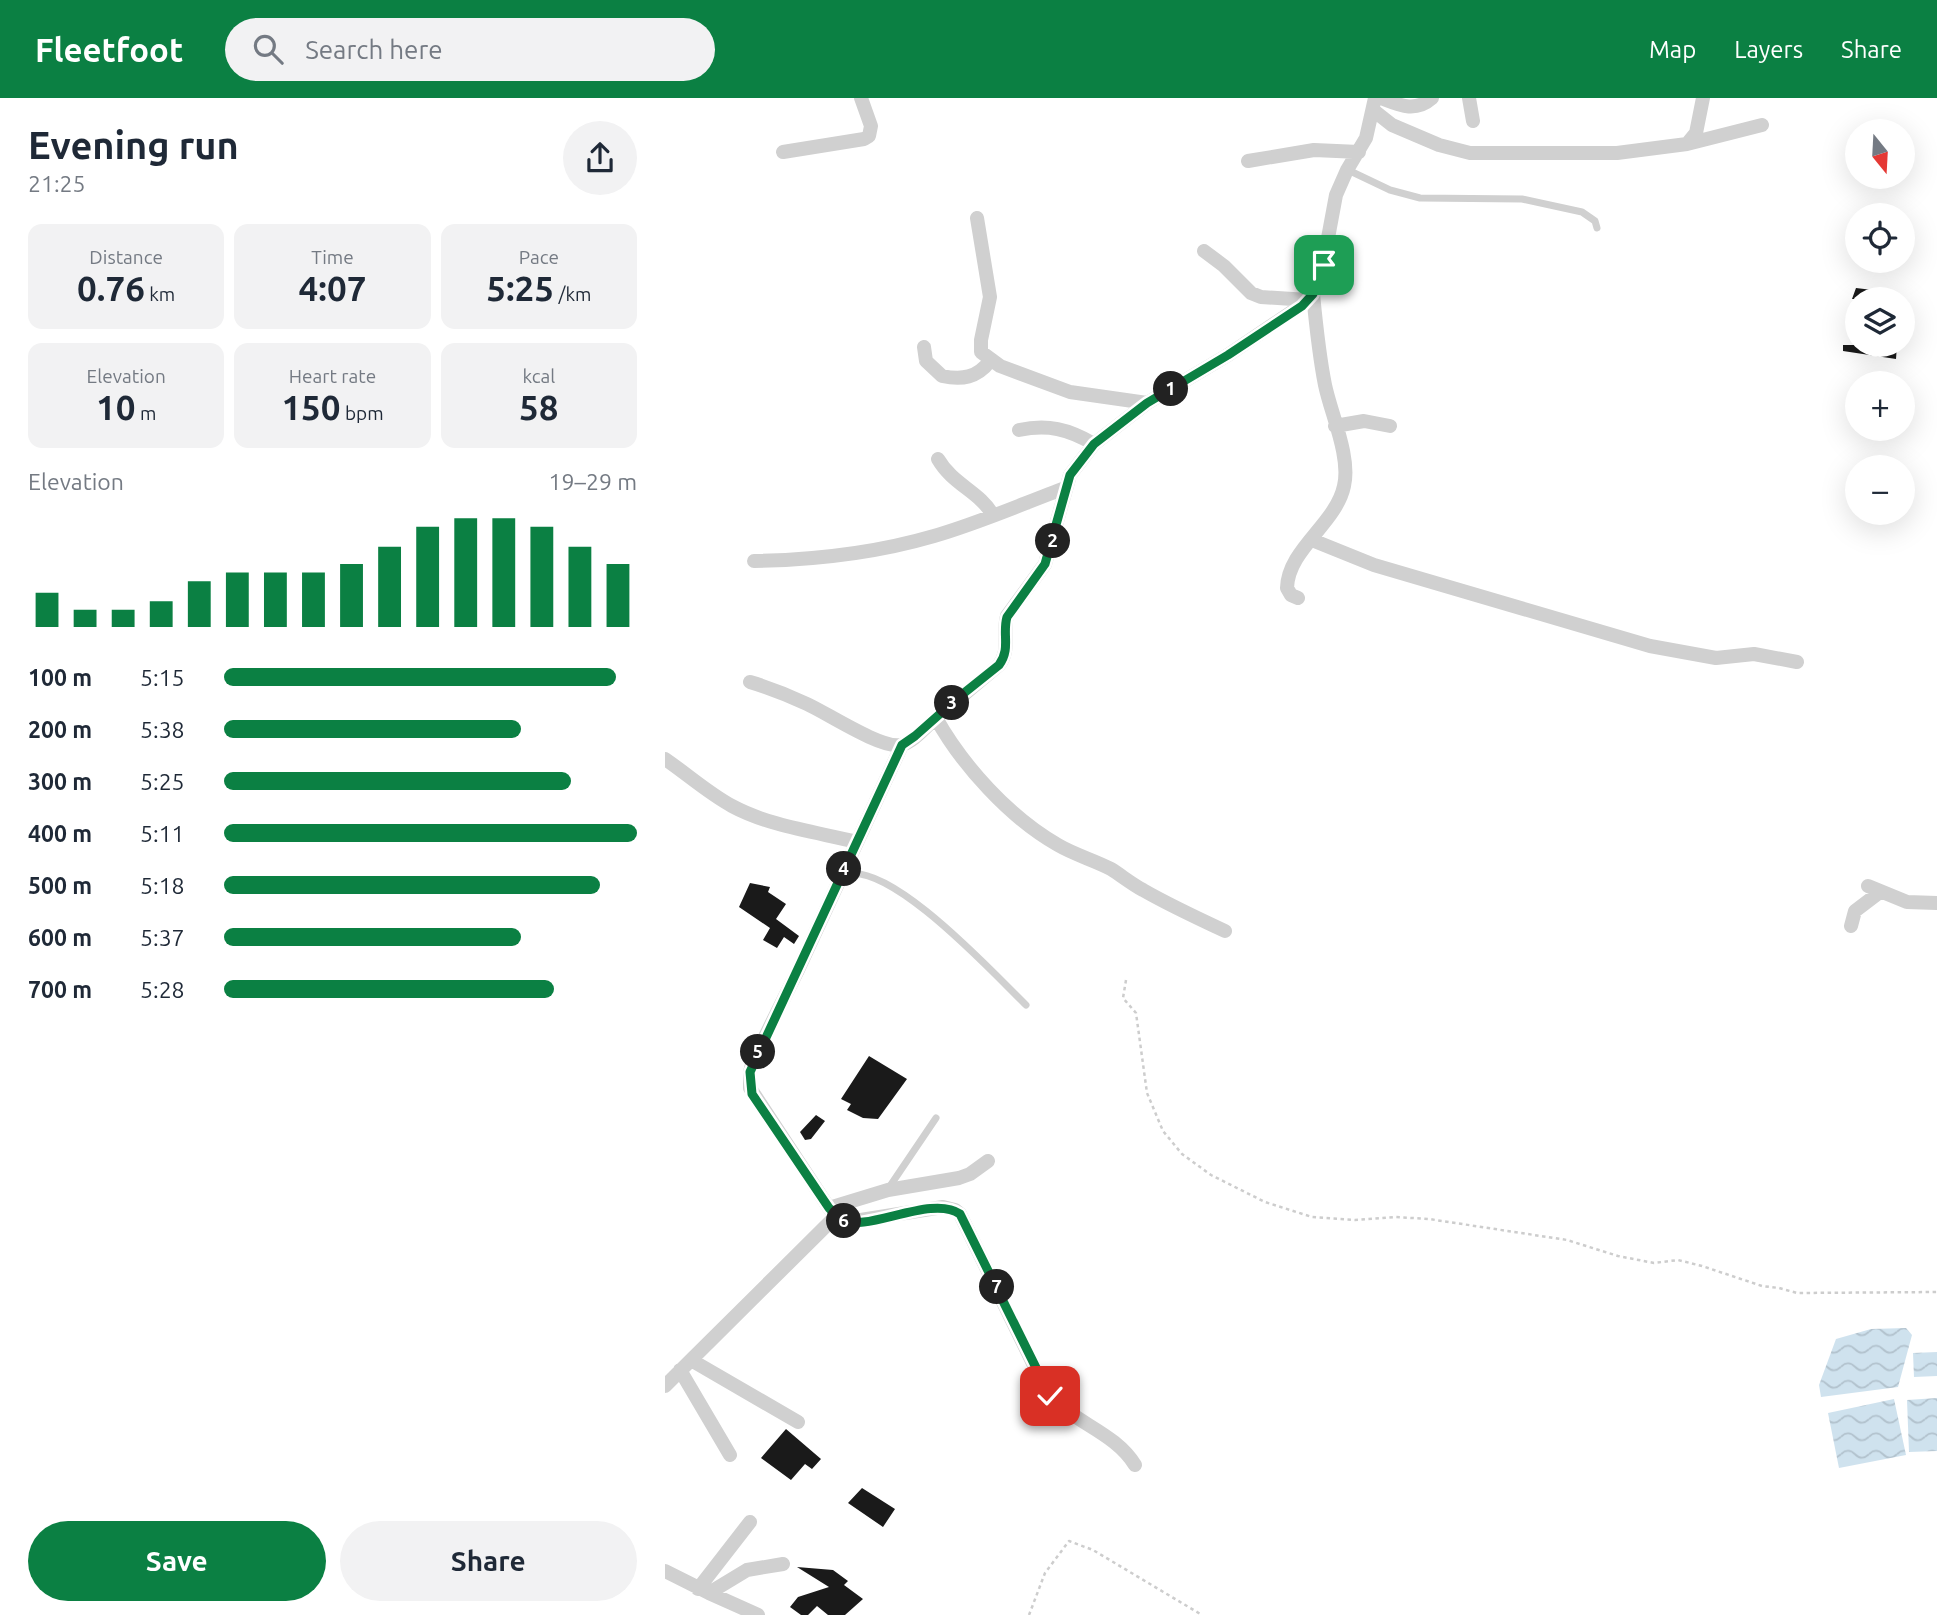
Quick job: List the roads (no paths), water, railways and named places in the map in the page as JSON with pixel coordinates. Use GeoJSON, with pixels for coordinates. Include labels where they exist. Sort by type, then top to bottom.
{"type":"FeatureCollection","features":[{"type":"Feature","properties":{"kind":"street"},"geometry":{"type":"LineString","coordinates":[[783,152],[869,136],[871,126],[861,98]]}},
{"type":"Feature","properties":{"kind":"street"},"geometry":{"type":"LineString","coordinates":[[1376,102],[1413,107],[1432,98]]}},
{"type":"Feature","properties":{"kind":"street"},"geometry":{"type":"LineString","coordinates":[[1469,98],[1473,121]]}},
{"type":"Feature","properties":{"kind":"street"},"geometry":{"type":"LineString","coordinates":[[1687,144],[1696,132],[1703,98]]}},
{"type":"Feature","properties":{"kind":"street"},"geometry":{"type":"LineString","coordinates":[[1376,102],[1392,125],[1439,145],[1470,153],[1617,153],[1687,144],[1762,125]]}},
{"type":"Feature","properties":{"kind":"street"},"geometry":{"type":"LineString","coordinates":[[1135,1465],[1115,1442],[1068,1414],[1047,1392],[960,1214],[943,1207],[857,1222],[842,1221],[832,1212],[752,1094],[749,1080],[753,1061],[902,745],[1004,659],[1007,650],[1007,617],[1045,564],[1070,475],[1094,444],[1147,403],[1228,355],[1310,297],[1324,265],[1336,195],[1370,127],[1376,102]]}},
{"type":"Feature","properties":{"kind":"street"},"geometry":{"type":"LineString","coordinates":[[1248,162],[1314,150],[1359,152]]}},
{"type":"Feature","properties":{"kind":"street"},"geometry":{"type":"LineString","coordinates":[[977,218],[987,268],[990,302],[981,352],[990,361],[1070,392],[1147,403]]}},
{"type":"Feature","properties":{"kind":"street"},"geometry":{"type":"LineString","coordinates":[[1204,251],[1224,266],[1251,293],[1261,297],[1310,297]]}},
{"type":"Feature","properties":{"kind":"street"},"geometry":{"type":"LineString","coordinates":[[1298,598],[1287,590],[1287,579],[1296,559],[1337,504],[1346,472],[1318,348],[1310,297]]}},
{"type":"Feature","properties":{"kind":"street"},"geometry":{"type":"LineString","coordinates":[[924,347],[926,361],[942,376],[969,377],[990,361]]}},
{"type":"Feature","properties":{"kind":"street"},"geometry":{"type":"LineString","coordinates":[[1335,426],[1364,422],[1390,426]]}},
{"type":"Feature","properties":{"kind":"street"},"geometry":{"type":"LineString","coordinates":[[1019,430],[1039,426],[1058,428],[1075,433],[1094,444]]}},
{"type":"Feature","properties":{"kind":"street"},"geometry":{"type":"LineString","coordinates":[[938,459],[949,476],[979,498],[993,515]]}},
{"type":"Feature","properties":{"kind":"street"},"geometry":{"type":"LineString","coordinates":[[754,561],[798,561],[862,552],[934,537],[1065,488]]}},
{"type":"Feature","properties":{"kind":"street"},"geometry":{"type":"LineString","coordinates":[[1312,540],[1374,565],[1650,646],[1716,658],[1754,654],[1797,662]]}},
{"type":"Feature","properties":{"kind":"street"},"geometry":{"type":"LineString","coordinates":[[750,682],[809,705],[878,740],[902,745]]}},
{"type":"Feature","properties":{"kind":"street"},"geometry":{"type":"LineString","coordinates":[[936,718],[950,742],[989,787],[1046,837],[1114,871],[1153,897],[1224,931]]}},
{"type":"Feature","properties":{"kind":"street"},"geometry":{"type":"LineString","coordinates":[[665,759],[732,806],[770,821],[857,842]]}},
{"type":"Feature","properties":{"kind":"street"},"geometry":{"type":"LineString","coordinates":[[1851,926],[1855,911],[1874,889],[1907,902],[1937,903]]}},
{"type":"Feature","properties":{"kind":"street"},"geometry":{"type":"LineString","coordinates":[[665,1386],[832,1212],[888,1190],[960,1178],[988,1161]]}},
{"type":"Feature","properties":{"kind":"street"},"geometry":{"type":"LineString","coordinates":[[691,1360],[798,1422]]}},
{"type":"Feature","properties":{"kind":"street"},"geometry":{"type":"LineString","coordinates":[[680,1370],[730,1455]]}},
{"type":"Feature","properties":{"kind":"street"},"geometry":{"type":"LineString","coordinates":[[704,1591],[750,1522]]}},
{"type":"Feature","properties":{"kind":"street"},"geometry":{"type":"LineString","coordinates":[[704,1591],[747,1570],[783,1564]]}},
{"type":"Feature","properties":{"kind":"street"},"geometry":{"type":"LineString","coordinates":[[665,1571],[758,1615]]}},
{"type":"Feature","properties":{"kind":"lane"},"geometry":{"type":"LineString","coordinates":[[1347,170],[1389,190],[1420,198],[1522,199],[1581,212],[1595,220],[1597,228]]}},
{"type":"Feature","properties":{"kind":"lane"},"geometry":{"type":"LineString","coordinates":[[841,876],[861,873],[882,882],[921,906],[1026,1005]]}},
{"type":"Feature","properties":{"kind":"lane"},"geometry":{"type":"LineString","coordinates":[[888,1190],[936,1118]]}},
{"type":"Feature","properties":{"kind":"water"},"geometry":{"type":"Polygon","coordinates":[[[1906,1328],[1912,1335],[1898,1387],[1821,1397],[1819,1385],[1836,1339],[1871,1329],[1906,1328]]]}},
{"type":"Feature","properties":{"kind":"water"},"geometry":{"type":"Polygon","coordinates":[[[1937,1352],[1937,1376],[1914,1377],[1913,1353],[1937,1352]]]}},
{"type":"Feature","properties":{"kind":"water"},"geometry":{"type":"Polygon","coordinates":[[[1937,1398],[1937,1451],[1909,1452],[1907,1400],[1937,1398]]]}},
{"type":"Feature","properties":{"kind":"water"},"geometry":{"type":"Polygon","coordinates":[[[1894,1399],[1906,1455],[1839,1468],[1828,1413],[1894,1399]]]}}]}
